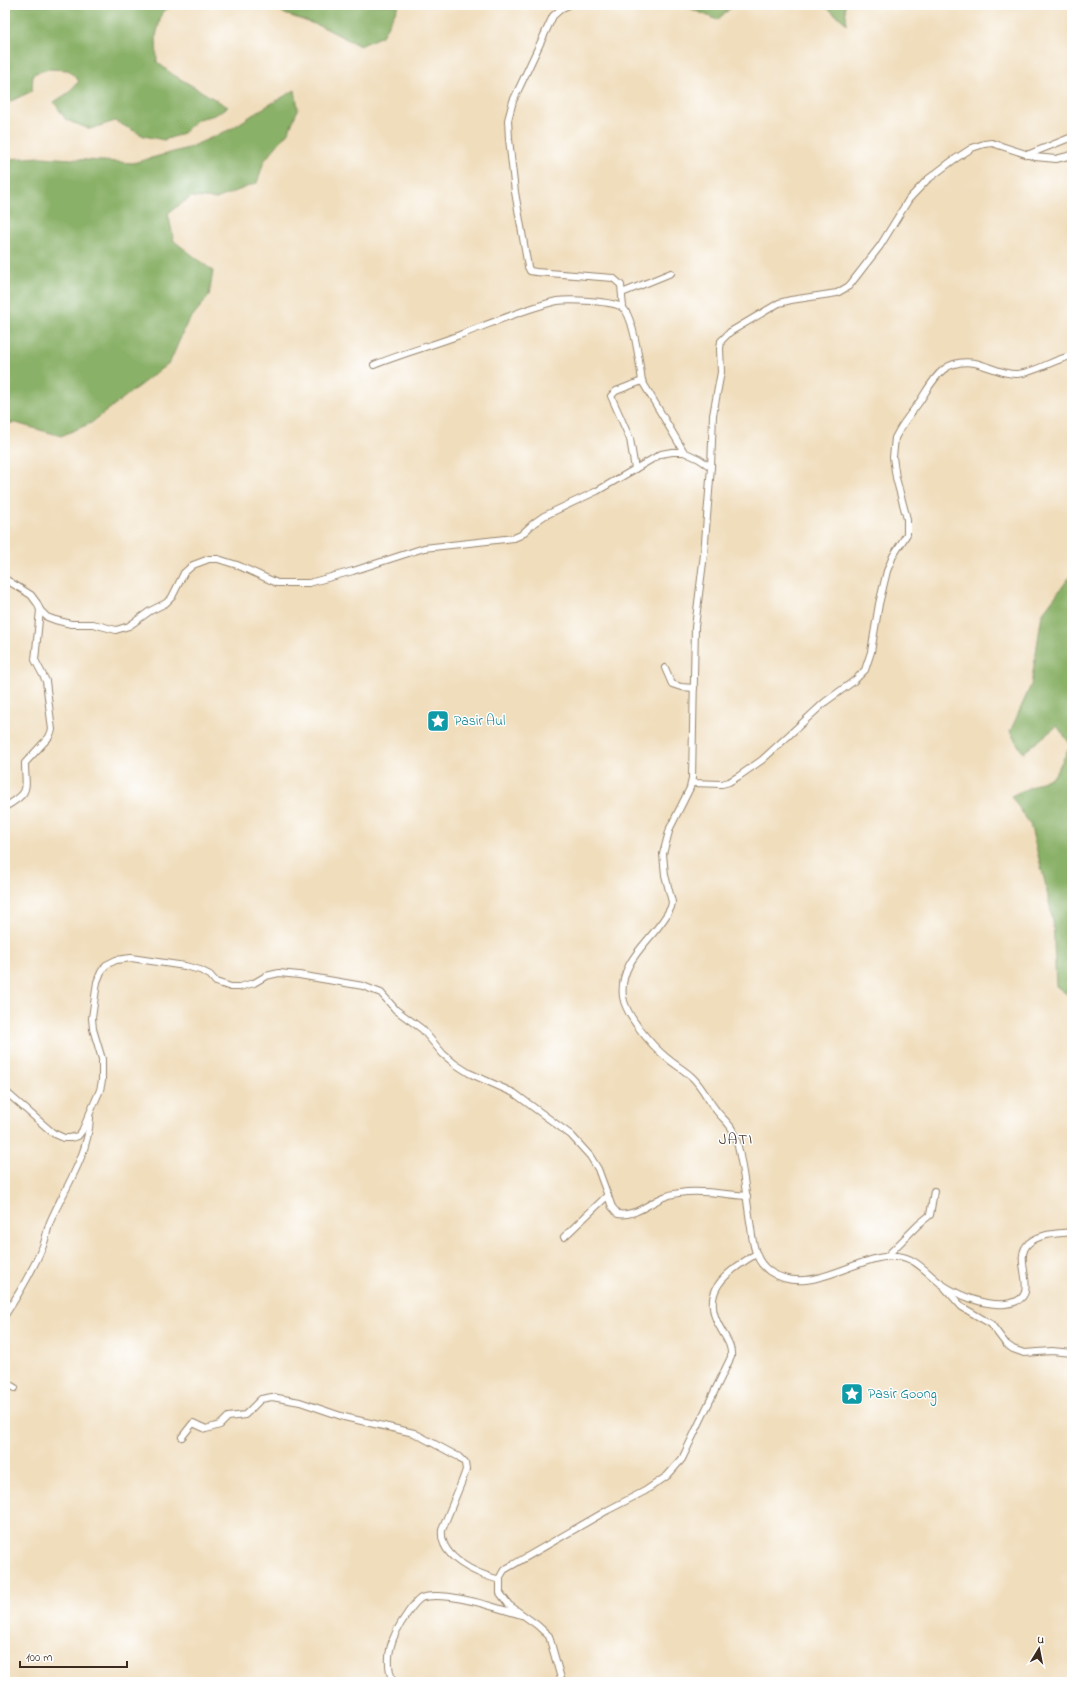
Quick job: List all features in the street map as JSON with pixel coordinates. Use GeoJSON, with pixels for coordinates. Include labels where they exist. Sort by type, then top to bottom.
{"type":"FeatureCollection","features":[{"type":"Feature","properties":{"kind":"street"},"geometry":{"type":"LineString","coordinates":[[569,5],[562,8],[553,16],[513,101],[508,120],[516,192],[528,267],[530,271],[536,272],[608,277],[619,283],[622,293],[623,308],[631,326],[642,381],[684,452]]}},
{"type":"Feature","properties":{"kind":"street"},"geometry":{"type":"LineString","coordinates":[[1027,155],[1072,137]]}},
{"type":"Feature","properties":{"kind":"street"},"geometry":{"type":"LineString","coordinates":[[1072,155],[1063,158],[1046,158],[1027,155],[992,143],[979,145],[963,153],[927,180],[908,199],[880,246],[849,286],[837,293],[784,301],[773,306],[725,336],[720,345],[721,367],[713,416],[711,467],[704,554],[695,627],[692,783],[673,820],[664,846],[663,860],[672,902],[671,907],[628,965],[623,980],[624,999],[632,1018],[658,1051],[692,1078],[732,1129],[739,1150],[756,1254],[768,1270],[783,1278],[798,1281],[814,1279],[863,1262],[886,1257],[896,1256],[908,1258],[943,1285],[962,1307],[991,1324],[1006,1344],[1013,1349],[1024,1352],[1052,1351],[1072,1353]]}},
{"type":"Feature","properties":{"kind":"street"},"geometry":{"type":"LineString","coordinates":[[622,293],[671,272]]}},
{"type":"Feature","properties":{"kind":"street"},"geometry":{"type":"LineString","coordinates":[[374,365],[459,335],[488,323],[559,301],[573,300],[596,302],[617,305],[623,308]]}},
{"type":"Feature","properties":{"kind":"street"},"geometry":{"type":"LineString","coordinates":[[692,783],[722,784],[733,780],[762,760],[825,702],[854,681],[865,670],[871,652],[879,604],[886,576],[890,564],[907,534],[907,519],[894,467],[893,449],[895,438],[938,372],[948,366],[966,362],[978,364],[1010,374],[1018,374],[1057,359],[1072,356]]}},
{"type":"Feature","properties":{"kind":"street"},"geometry":{"type":"LineString","coordinates":[[635,469],[630,439],[611,396],[616,391],[642,381]]}},
{"type":"Feature","properties":{"kind":"street"},"geometry":{"type":"LineString","coordinates":[[5,579],[31,595],[40,610],[47,617],[63,623],[92,624],[116,630],[129,626],[150,611],[166,603],[172,597],[184,574],[193,565],[201,561],[218,559],[248,569],[277,583],[309,583],[353,571],[424,548],[514,538],[521,535],[534,522],[544,516],[598,491],[660,454],[667,452],[684,452],[711,467]]}},
{"type":"Feature","properties":{"kind":"street"},"geometry":{"type":"LineString","coordinates":[[5,807],[17,800],[23,794],[27,780],[25,763],[49,737],[52,730],[46,681],[35,660],[40,610]]}},
{"type":"Feature","properties":{"kind":"street"},"geometry":{"type":"LineString","coordinates":[[665,668],[672,684],[681,687],[694,688]]}},
{"type":"Feature","properties":{"kind":"street"},"geometry":{"type":"LineString","coordinates":[[5,1091],[53,1133],[64,1138],[78,1136],[85,1126],[100,1090],[102,1081],[102,1059],[93,1029],[92,1018],[97,982],[106,965],[116,960],[131,958],[185,966],[200,970],[210,975],[216,982],[239,988],[266,976],[279,973],[299,975],[363,986],[381,993],[396,1010],[422,1029],[443,1054],[455,1064],[469,1073],[514,1093],[571,1135],[586,1151],[598,1169],[614,1210],[622,1214],[629,1214],[659,1199],[679,1193],[699,1192],[747,1196]]}},
{"type":"Feature","properties":{"kind":"street"},"geometry":{"type":"LineString","coordinates":[[5,1315],[14,1302],[43,1246],[50,1223],[83,1156],[90,1128],[90,1114]]}},
{"type":"Feature","properties":{"kind":"street"},"geometry":{"type":"LineString","coordinates":[[886,1257],[930,1215],[934,1191]]}},
{"type":"Feature","properties":{"kind":"street"},"geometry":{"type":"LineString","coordinates":[[564,1237],[608,1196]]}},
{"type":"Feature","properties":{"kind":"street"},"geometry":{"type":"LineString","coordinates":[[943,1285],[976,1300],[999,1304],[1012,1302],[1022,1296],[1026,1290],[1022,1259],[1028,1244],[1038,1238],[1072,1232]]}},
{"type":"Feature","properties":{"kind":"street"},"geometry":{"type":"LineString","coordinates":[[562,1682],[549,1636],[504,1600],[500,1593],[500,1580],[502,1573],[504,1570],[588,1521],[655,1485],[674,1470],[682,1459],[697,1430],[731,1357],[730,1346],[712,1311],[716,1288],[731,1270],[756,1254]]}},
{"type":"Feature","properties":{"kind":"street"},"geometry":{"type":"LineString","coordinates":[[5,1382],[15,1388]]}},
{"type":"Feature","properties":{"kind":"street"},"geometry":{"type":"LineString","coordinates":[[182,1437],[193,1423],[206,1429],[220,1425],[227,1418],[244,1415],[261,1399],[269,1397],[292,1400],[344,1417],[414,1433],[459,1457],[465,1463],[465,1474],[442,1530],[442,1537],[445,1544],[452,1554],[465,1566],[484,1576],[500,1580]]}},
{"type":"Feature","properties":{"kind":"street"},"geometry":{"type":"LineString","coordinates":[[393,1682],[389,1670],[389,1652],[391,1643],[401,1622],[410,1609],[422,1598],[439,1596],[468,1600],[524,1616]]}},
{"type":"Feature","properties":{"kind":"green space"},"geometry":{"type":"Polygon","coordinates":[[[5,5],[175,5],[162,12],[156,36],[157,62],[172,74],[228,107],[215,115],[198,119],[182,134],[164,140],[144,136],[115,121],[90,129],[66,120],[54,102],[68,93],[79,81],[68,70],[49,69],[33,74],[32,91],[5,104],[5,5]]]}},
{"type":"Feature","properties":{"kind":"green space"},"geometry":{"type":"Polygon","coordinates":[[[273,5],[399,5],[382,36],[360,46],[323,27],[285,14],[273,5]]]}},
{"type":"Feature","properties":{"kind":"green space"},"geometry":{"type":"Polygon","coordinates":[[[683,5],[734,5],[717,20],[683,5]]]}},
{"type":"Feature","properties":{"kind":"green space"},"geometry":{"type":"Polygon","coordinates":[[[845,5],[847,24],[825,6],[845,5]]]}},
{"type":"Feature","properties":{"kind":"green space"},"geometry":{"type":"Polygon","coordinates":[[[295,90],[298,109],[289,131],[264,161],[257,183],[216,199],[191,197],[168,213],[174,241],[213,271],[209,296],[187,323],[170,362],[91,423],[61,436],[16,423],[5,423],[5,159],[41,157],[133,163],[188,148],[231,129],[295,90]]]}},
{"type":"Feature","properties":{"kind":"green space"},"geometry":{"type":"Polygon","coordinates":[[[1069,578],[1072,579],[1072,998],[1056,986],[1053,922],[1045,882],[1030,824],[1011,796],[1054,776],[1071,745],[1057,726],[1023,753],[1010,732],[1031,685],[1042,614],[1069,578]]]}},
{"type":"Feature","properties":{"kind":"place","name":"Pasir Aul"},"geometry":{"type":"Point","coordinates":[438,721]}},
{"type":"Feature","properties":{"kind":"place","name":"Pasir Goong"},"geometry":{"type":"Point","coordinates":[852,1394]}},
{"type":"Feature","properties":{"kind":"district","name":"JATI"},"geometry":{"type":"Point","coordinates":[736,1140]}}]}
